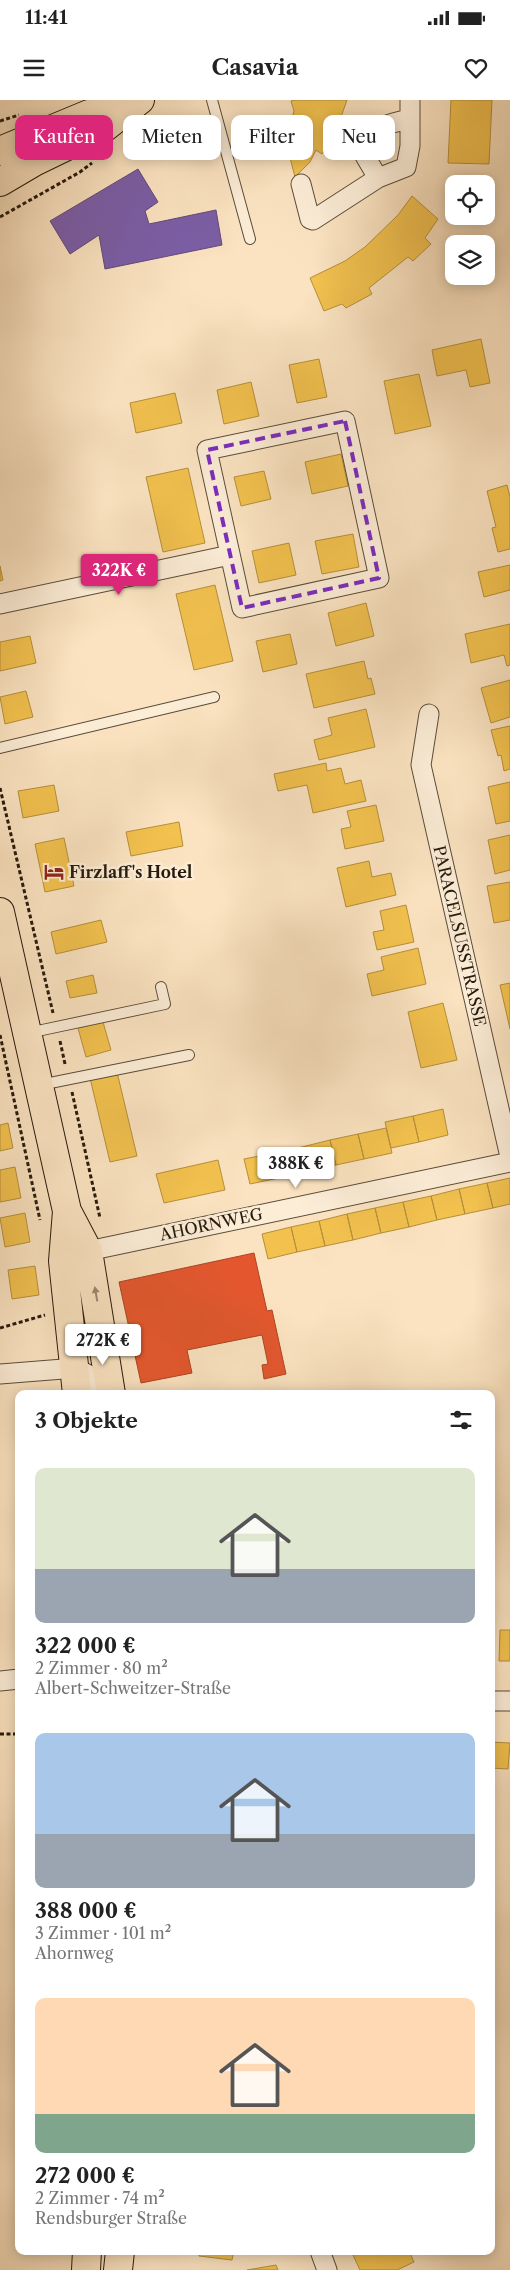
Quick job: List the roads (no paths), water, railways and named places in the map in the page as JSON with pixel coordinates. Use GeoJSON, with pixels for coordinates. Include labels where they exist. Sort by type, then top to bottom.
{"type":"FeatureCollection","features":[{"type":"Feature","properties":{"kind":"main road"},"geometry":{"type":"LineString","coordinates":[[0,151],[89,114],[139,100]]}},
{"type":"Feature","properties":{"kind":"main road"},"geometry":{"type":"LineString","coordinates":[[0,182],[34,162],[104,128],[139,100]]}},
{"type":"Feature","properties":{"kind":"main road"},"geometry":{"type":"LineString","coordinates":[[0,912],[67,1211],[88,1251],[102,1326],[110,1390]]}},
{"type":"Feature","properties":{"kind":"main road"},"geometry":{"type":"LineString","coordinates":[[67,1211],[63,1261],[77,1381]]}},
{"type":"Feature","properties":{"kind":"main road"},"geometry":{"type":"LineString","coordinates":[[86,2270],[88,2255]]}},
{"type":"Feature","properties":{"kind":"main road"},"geometry":{"type":"LineString","coordinates":[[118,2270],[120,2255]]}},
{"type":"Feature","properties":{"kind":"street"},"geometry":{"type":"LineString","coordinates":[[301,184],[310,219],[314,220],[378,178],[406,167],[410,146],[410,100]]}},
{"type":"Feature","properties":{"kind":"street"},"geometry":{"type":"LineString","coordinates":[[378,178],[365,156],[364,146],[373,132],[384,125],[410,119]]}},
{"type":"Feature","properties":{"kind":"street"},"geometry":{"type":"LineString","coordinates":[[345,420],[379,578],[242,608],[230,556],[208,450],[345,420]]}},
{"type":"Feature","properties":{"kind":"street"},"geometry":{"type":"LineString","coordinates":[[0,604],[230,556]]}},
{"type":"Feature","properties":{"kind":"street","name":"PARACELSUSSTRASSE"},"geometry":{"type":"LineString","coordinates":[[429,714],[421,765],[510,1157]]}},
{"type":"Feature","properties":{"kind":"street","name":"AHORNWEG"},"geometry":{"type":"LineString","coordinates":[[88,1251],[510,1162]]}},
{"type":"Feature","properties":{"kind":"street"},"geometry":{"type":"LineString","coordinates":[[77,1381],[102,1326]]}},
{"type":"Feature","properties":{"kind":"street"},"geometry":{"type":"LineString","coordinates":[[0,1374],[77,1381],[89,1375],[99,1390]]}},
{"type":"Feature","properties":{"kind":"street"},"geometry":{"type":"LineString","coordinates":[[0,1681],[15,1680]]}},
{"type":"Feature","properties":{"kind":"street"},"geometry":{"type":"LineString","coordinates":[[495,1701],[510,1702]]}},
{"type":"Feature","properties":{"kind":"street"},"geometry":{"type":"LineString","coordinates":[[321,2255],[326,2270]]}},
{"type":"Feature","properties":{"kind":"lane"},"geometry":{"type":"LineString","coordinates":[[212,100],[250,239]]}},
{"type":"Feature","properties":{"kind":"lane"},"geometry":{"type":"LineString","coordinates":[[0,748],[214,697]]}},
{"type":"Feature","properties":{"kind":"lane"},"geometry":{"type":"LineString","coordinates":[[28,1033],[165,1004],[161,987]]}},
{"type":"Feature","properties":{"kind":"lane"},"geometry":{"type":"LineString","coordinates":[[40,1085],[189,1055]]}},
{"type":"Feature","properties":{"kind":"place","name":"Firzlaff's Hotel"},"geometry":{"type":"Point","coordinates":[54,872]}}]}
